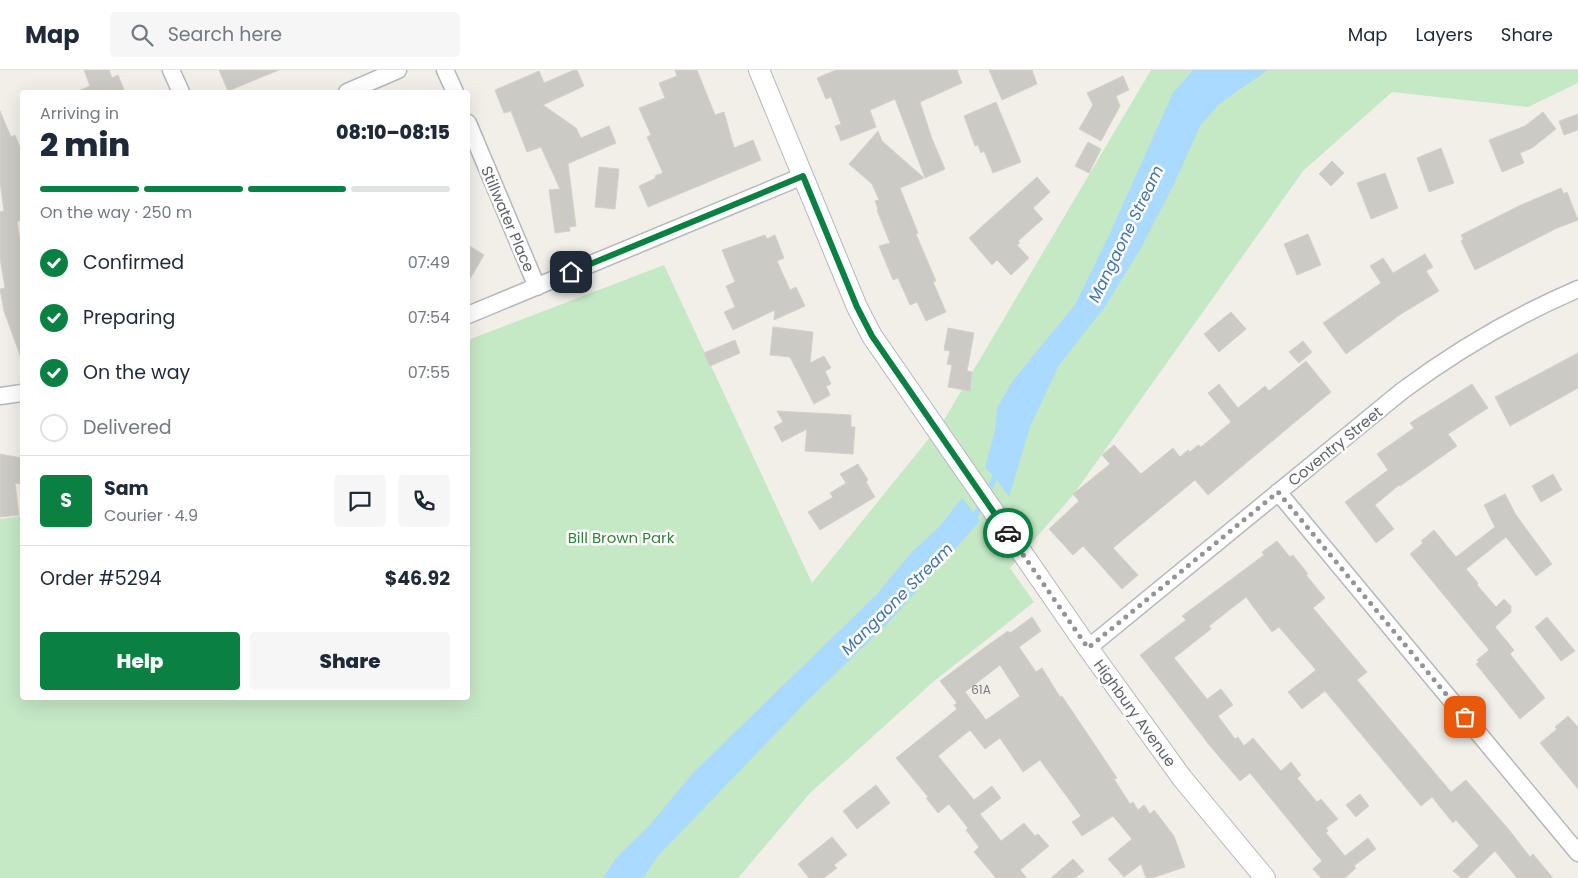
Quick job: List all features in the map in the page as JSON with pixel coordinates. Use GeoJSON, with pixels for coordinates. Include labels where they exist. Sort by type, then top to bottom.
{"type":"FeatureCollection","features":[{"type":"Feature","properties":{"kind":"street"},"geometry":{"type":"LineString","coordinates":[[171,70],[180,90]]}},
{"type":"Feature","properties":{"kind":"street"},"geometry":{"type":"LineString","coordinates":[[352,90],[398,70]]}},
{"type":"Feature","properties":{"kind":"street"},"geometry":{"type":"LineString","coordinates":[[445,70],[454,90]]}},
{"type":"Feature","properties":{"kind":"street","name":"Highbury Avenue"},"geometry":{"type":"LineString","coordinates":[[759,70],[857,307],[872,336],[1088,648],[1182,778],[1265,878]]}},
{"type":"Feature","properties":{"kind":"street","name":"Stillwater Place"},"geometry":{"type":"LineString","coordinates":[[470,128],[536,287]]}},
{"type":"Feature","properties":{"kind":"street"},"geometry":{"type":"LineString","coordinates":[[470,314],[803,176]]}},
{"type":"Feature","properties":{"kind":"street","name":"Coventry Street"},"geometry":{"type":"LineString","coordinates":[[1088,648],[1402,391],[1437,365],[1507,323],[1578,289]]}},
{"type":"Feature","properties":{"kind":"street"},"geometry":{"type":"LineString","coordinates":[[0,396],[20,393]]}},
{"type":"Feature","properties":{"kind":"street"},"geometry":{"type":"LineString","coordinates":[[1278,492],[1578,854]]}},
{"type":"Feature","properties":{"kind":"green space","name":"Bill Brown Park"},"geometry":{"type":"Polygon","coordinates":[[[1151,70],[1578,70],[1578,83],[1528,107],[1392,92],[1303,171],[1073,495],[1010,568],[1034,602],[933,682],[810,793],[738,878],[0,878],[0,519],[20,516],[20,700],[470,700],[470,339],[664,265],[812,583],[944,420],[1151,70]]]}},
{"type":"Feature","properties":{"kind":"water"},"geometry":{"type":"Polygon","coordinates":[[[1193,70],[1268,70],[1219,104],[1200,126],[1174,184],[1140,250],[1104,308],[1059,365],[1030,427],[1009,497],[995,477],[985,468],[995,430],[997,408],[1014,379],[1075,305],[1111,231],[1173,93],[1193,70]]]}},
{"type":"Feature","properties":{"kind":"water"},"geometry":{"type":"Polygon","coordinates":[[[962,498],[980,521],[887,624],[808,700],[657,857],[643,878],[603,878],[616,858],[649,826],[692,774],[877,594],[912,552],[939,527],[962,498]]]}},
{"type":"Feature","properties":{"kind":"building"},"geometry":{"type":"Polygon","coordinates":[[[84,70],[109,70],[112,78],[118,75],[124,90],[81,90],[90,86],[84,70]]]}},
{"type":"Feature","properties":{"kind":"building"},"geometry":{"type":"Polygon","coordinates":[[[219,70],[279,70],[230,90],[228,90],[219,70]]]}},
{"type":"Feature","properties":{"kind":"building"},"geometry":{"type":"Polygon","coordinates":[[[577,70],[584,86],[543,105],[576,128],[581,138],[609,126],[616,143],[567,164],[576,226],[569,227],[570,231],[555,233],[549,190],[560,189],[541,147],[527,152],[511,111],[504,113],[495,90],[539,71],[544,83],[577,70]]]}},
{"type":"Feature","properties":{"kind":"building"},"geometry":{"type":"Polygon","coordinates":[[[675,70],[697,70],[715,115],[724,112],[734,148],[753,140],[761,160],[648,207],[639,186],[663,173],[647,137],[651,135],[639,108],[665,98],[659,83],[677,76],[675,70]]]}},
{"type":"Feature","properties":{"kind":"building"},"geometry":{"type":"Polygon","coordinates":[[[836,70],[957,70],[962,83],[920,102],[932,139],[945,169],[925,178],[895,99],[870,110],[876,127],[841,141],[835,126],[841,124],[831,97],[826,99],[817,78],[836,70]]]}},
{"type":"Feature","properties":{"kind":"building"},"geometry":{"type":"Polygon","coordinates":[[[989,70],[1032,70],[1037,84],[1002,100],[989,70]]]}},
{"type":"Feature","properties":{"kind":"building"},"geometry":{"type":"Polygon","coordinates":[[[1123,76],[1129,90],[1116,96],[1120,106],[1101,141],[1079,129],[1093,105],[1087,93],[1123,76]]]}},
{"type":"Feature","properties":{"kind":"building"},"geometry":{"type":"Polygon","coordinates":[[[996,102],[1021,162],[993,173],[984,151],[981,153],[978,145],[975,146],[964,116],[996,102]]]}},
{"type":"Feature","properties":{"kind":"building"},"geometry":{"type":"Polygon","coordinates":[[[0,111],[11,137],[15,135],[20,147],[20,221],[17,221],[20,241],[20,355],[4,311],[0,289],[5,288],[0,258],[0,212],[4,211],[0,182],[0,111]]]}},
{"type":"Feature","properties":{"kind":"building"},"geometry":{"type":"Polygon","coordinates":[[[1543,112],[1556,129],[1532,148],[1520,153],[1524,163],[1502,172],[1489,140],[1525,126],[1543,112]]]}},
{"type":"Feature","properties":{"kind":"building"},"geometry":{"type":"Polygon","coordinates":[[[1578,114],[1578,130],[1564,135],[1559,121],[1578,114]]]}},
{"type":"Feature","properties":{"kind":"building"},"geometry":{"type":"Polygon","coordinates":[[[878,131],[882,141],[924,178],[900,188],[918,233],[916,234],[936,281],[933,282],[946,312],[926,321],[917,302],[910,305],[898,278],[893,280],[879,246],[890,243],[877,210],[875,201],[879,200],[872,184],[849,164],[878,131]]]}},
{"type":"Feature","properties":{"kind":"building"},"geometry":{"type":"Polygon","coordinates":[[[1088,142],[1101,149],[1089,173],[1075,166],[1088,142]]]}},
{"type":"Feature","properties":{"kind":"building"},"geometry":{"type":"Polygon","coordinates":[[[1441,148],[1454,183],[1429,192],[1417,158],[1441,148]]]}},
{"type":"Feature","properties":{"kind":"building"},"geometry":{"type":"Polygon","coordinates":[[[1332,161],[1344,173],[1331,186],[1319,174],[1332,161]]]}},
{"type":"Feature","properties":{"kind":"building"},"geometry":{"type":"Polygon","coordinates":[[[599,167],[619,169],[615,209],[595,207],[599,167]]]}},
{"type":"Feature","properties":{"kind":"building"},"geometry":{"type":"Polygon","coordinates":[[[1385,173],[1398,208],[1371,219],[1357,183],[1385,173]]]}},
{"type":"Feature","properties":{"kind":"building"},"geometry":{"type":"Polygon","coordinates":[[[1037,177],[1050,192],[1033,208],[1043,219],[1018,241],[1020,243],[1017,245],[1029,258],[1011,275],[997,260],[992,265],[969,238],[1037,177]]]}},
{"type":"Feature","properties":{"kind":"building"},"geometry":{"type":"Polygon","coordinates":[[[1561,188],[1564,194],[1567,192],[1578,220],[1555,229],[1475,270],[1461,241],[1463,239],[1461,235],[1521,205],[1561,188]]]}},
{"type":"Feature","properties":{"kind":"building"},"geometry":{"type":"Polygon","coordinates":[[[1308,234],[1321,265],[1297,275],[1284,244],[1308,234]]]}},
{"type":"Feature","properties":{"kind":"building"},"geometry":{"type":"Polygon","coordinates":[[[765,235],[767,239],[775,235],[784,258],[777,261],[790,290],[796,287],[805,306],[774,320],[775,310],[733,330],[724,312],[735,307],[726,286],[735,282],[722,250],[765,235]]]}},
{"type":"Feature","properties":{"kind":"building"},"geometry":{"type":"Polygon","coordinates":[[[470,246],[484,255],[470,279],[470,246]]]}},
{"type":"Feature","properties":{"kind":"building"},"geometry":{"type":"Polygon","coordinates":[[[1425,254],[1433,267],[1426,271],[1439,291],[1401,314],[1346,354],[1323,323],[1381,283],[1370,266],[1383,258],[1393,273],[1425,254]]]}},
{"type":"Feature","properties":{"kind":"building"},"geometry":{"type":"Polygon","coordinates":[[[1231,312],[1246,329],[1219,352],[1204,334],[1231,312]]]}},
{"type":"Feature","properties":{"kind":"building"},"geometry":{"type":"Polygon","coordinates":[[[773,327],[813,332],[810,363],[824,356],[831,368],[825,371],[831,384],[826,386],[830,395],[814,404],[790,357],[770,355],[773,327]]]}},
{"type":"Feature","properties":{"kind":"building"},"geometry":{"type":"Polygon","coordinates":[[[948,328],[974,333],[967,371],[972,372],[970,391],[948,387],[952,365],[947,364],[950,351],[944,350],[948,328]]]}},
{"type":"Feature","properties":{"kind":"building"},"geometry":{"type":"Polygon","coordinates":[[[735,340],[740,353],[710,366],[704,353],[735,340]]]}},
{"type":"Feature","properties":{"kind":"building"},"geometry":{"type":"Polygon","coordinates":[[[1303,341],[1312,352],[1299,363],[1289,352],[1303,341]]]}},
{"type":"Feature","properties":{"kind":"building"},"geometry":{"type":"Polygon","coordinates":[[[1578,353],[1578,388],[1510,426],[1495,397],[1578,353]]]}},
{"type":"Feature","properties":{"kind":"building"},"geometry":{"type":"Polygon","coordinates":[[[1306,361],[1331,392],[1208,495],[1195,480],[1113,548],[1138,575],[1122,589],[1083,546],[1073,555],[1049,529],[1079,501],[1073,494],[1110,464],[1102,455],[1114,445],[1141,474],[1173,448],[1180,457],[1198,445],[1201,447],[1231,422],[1208,393],[1219,384],[1238,408],[1265,386],[1269,391],[1306,361]]]}},
{"type":"Feature","properties":{"kind":"building"},"geometry":{"type":"Polygon","coordinates":[[[1472,384],[1488,408],[1448,434],[1457,446],[1399,485],[1375,505],[1394,529],[1376,543],[1345,502],[1388,470],[1377,454],[1414,428],[1410,423],[1472,384]]]}},
{"type":"Feature","properties":{"kind":"building"},"geometry":{"type":"Polygon","coordinates":[[[777,411],[851,415],[851,427],[855,427],[853,454],[805,451],[807,429],[782,442],[774,427],[783,422],[777,411]]]}},
{"type":"Feature","properties":{"kind":"building"},"geometry":{"type":"Polygon","coordinates":[[[0,454],[20,458],[20,484],[15,483],[19,515],[0,517],[0,454]]]}},
{"type":"Feature","properties":{"kind":"building"},"geometry":{"type":"Polygon","coordinates":[[[858,464],[868,480],[866,482],[875,497],[820,530],[808,512],[833,497],[830,493],[846,483],[840,474],[858,464]]]}},
{"type":"Feature","properties":{"kind":"building"},"geometry":{"type":"Polygon","coordinates":[[[1553,474],[1562,490],[1541,502],[1532,486],[1553,474]]]}},
{"type":"Feature","properties":{"kind":"building"},"geometry":{"type":"Polygon","coordinates":[[[1505,494],[1516,515],[1552,564],[1536,576],[1506,537],[1466,569],[1496,607],[1504,599],[1511,606],[1511,612],[1495,627],[1514,650],[1510,654],[1545,698],[1520,719],[1476,664],[1479,662],[1477,660],[1489,650],[1410,554],[1434,530],[1456,557],[1495,527],[1484,505],[1505,494]]]}},
{"type":"Feature","properties":{"kind":"building"},"geometry":{"type":"Polygon","coordinates":[[[1277,541],[1290,557],[1293,555],[1308,574],[1306,575],[1325,598],[1313,608],[1367,672],[1357,680],[1451,792],[1466,780],[1530,857],[1533,854],[1553,878],[1517,878],[1495,851],[1467,878],[1461,878],[1453,871],[1479,846],[1456,820],[1453,823],[1432,797],[1421,806],[1325,691],[1302,709],[1288,692],[1316,670],[1279,627],[1272,632],[1246,597],[1209,626],[1211,629],[1174,658],[1207,699],[1221,689],[1233,705],[1218,716],[1235,739],[1238,737],[1244,746],[1253,738],[1281,771],[1291,762],[1301,775],[1297,778],[1317,802],[1321,799],[1338,819],[1326,828],[1328,831],[1326,833],[1345,856],[1368,838],[1376,849],[1354,866],[1356,868],[1345,878],[1321,878],[1313,869],[1322,861],[1250,773],[1240,781],[1210,746],[1140,655],[1186,620],[1182,616],[1264,555],[1262,552],[1277,541]]]}},
{"type":"Feature","properties":{"kind":"building"},"geometry":{"type":"Polygon","coordinates":[[[1032,617],[1041,631],[1019,647],[1036,672],[1042,668],[1060,697],[1062,696],[1117,778],[1114,779],[1130,804],[1133,802],[1138,810],[1144,805],[1150,814],[1154,810],[1174,836],[1185,867],[1152,878],[1146,878],[1141,864],[1124,877],[1108,859],[1132,839],[1113,816],[1082,836],[1072,822],[1081,816],[1040,760],[1023,772],[1000,738],[985,749],[970,730],[938,756],[974,800],[992,786],[1001,798],[980,814],[1001,841],[1024,823],[1035,836],[1038,834],[1049,846],[1020,870],[1027,878],[996,878],[974,852],[979,847],[966,830],[968,828],[949,804],[938,813],[926,798],[928,797],[896,758],[957,709],[954,705],[957,703],[940,681],[1008,631],[1010,633],[1032,617]],[[1000,665],[965,692],[986,720],[1020,696],[1000,665]]]}},
{"type":"Feature","properties":{"kind":"building"},"geometry":{"type":"Polygon","coordinates":[[[1547,617],[1575,651],[1561,661],[1535,627],[1547,617]]]}},
{"type":"Feature","properties":{"kind":"building"},"geometry":{"type":"Polygon","coordinates":[[[1568,716],[1578,727],[1578,789],[1540,743],[1557,729],[1555,727],[1568,716]]]}},
{"type":"Feature","properties":{"kind":"building"},"geometry":{"type":"Polygon","coordinates":[[[876,785],[890,803],[857,829],[843,811],[876,785]]]}},
{"type":"Feature","properties":{"kind":"building"},"geometry":{"type":"Polygon","coordinates":[[[1360,794],[1369,806],[1356,817],[1346,805],[1360,794]]]}},
{"type":"Feature","properties":{"kind":"building"},"geometry":{"type":"Polygon","coordinates":[[[832,837],[847,855],[834,865],[837,868],[824,878],[809,878],[798,864],[832,837]]]}},
{"type":"Feature","properties":{"kind":"building"},"geometry":{"type":"Polygon","coordinates":[[[1073,859],[1084,871],[1075,878],[1051,878],[1073,859]]]}},
{"type":"Feature","properties":{"kind":"waterway","name":"Mangaone Stream"},"geometry":{"type":"LineString","coordinates":[[987,494],[998,471]]}},
{"type":"Feature","properties":{"kind":"waterway","name":"Mangaone Stream"},"geometry":{"type":"LineString","coordinates":[[973,520],[983,502]]}},
{"type":"Feature","properties":{"kind":"way so far"},"geometry":{"type":"LineString","coordinates":[[1008,533],[1088,648],[1278,492],[1465,717]]}},
{"type":"Feature","properties":{"kind":"route"},"geometry":{"type":"LineString","coordinates":[[571,272],[803,176],[857,307],[872,336],[1008,533]]}}]}
